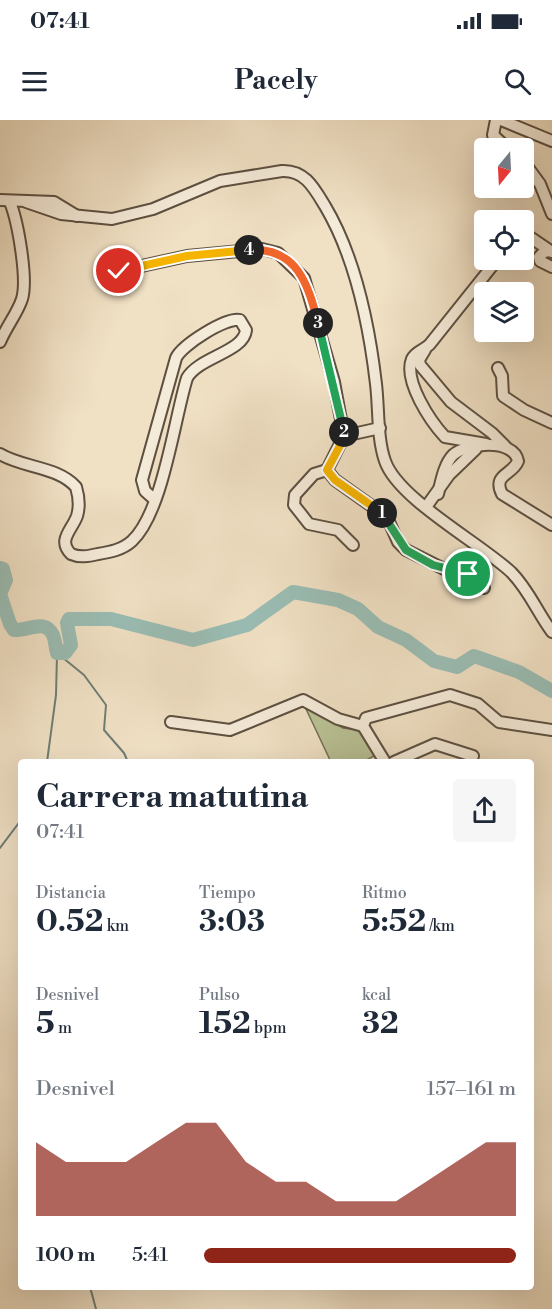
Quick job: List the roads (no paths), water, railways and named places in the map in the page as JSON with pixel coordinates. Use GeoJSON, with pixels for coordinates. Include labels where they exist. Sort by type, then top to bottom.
{"type":"FeatureCollection","features":[{"type":"Feature","properties":{"kind":"street"},"geometry":{"type":"LineString","coordinates":[[496,120],[493,135],[496,138]]}},
{"type":"Feature","properties":{"kind":"street"},"geometry":{"type":"LineString","coordinates":[[501,120],[552,141]]}},
{"type":"Feature","properties":{"kind":"street"},"geometry":{"type":"LineString","coordinates":[[5,201],[26,202],[41,209],[100,219],[120,217],[153,208],[220,181],[282,171],[292,171],[302,175],[311,183],[339,230],[353,270],[371,358],[385,462],[392,474],[426,507],[483,548],[511,573],[531,597],[552,632]]}},
{"type":"Feature","properties":{"kind":"street"},"geometry":{"type":"LineString","coordinates":[[534,176],[540,184],[552,214]]}},
{"type":"Feature","properties":{"kind":"street"},"geometry":{"type":"LineString","coordinates":[[0,342],[18,309],[24,287],[17,216],[5,201]]}},
{"type":"Feature","properties":{"kind":"street"},"geometry":{"type":"LineString","coordinates":[[534,240],[551,251]]}},
{"type":"Feature","properties":{"kind":"street"},"geometry":{"type":"LineString","coordinates":[[119,271],[187,256],[262,249],[278,253],[304,278],[334,382],[345,436],[327,470],[315,474],[295,495],[292,502],[309,524],[338,530],[353,545]]}},
{"type":"Feature","properties":{"kind":"street"},"geometry":{"type":"LineString","coordinates":[[551,251],[544,252],[539,257],[540,261],[552,267]]}},
{"type":"Feature","properties":{"kind":"street"},"geometry":{"type":"LineString","coordinates":[[489,270],[425,350],[419,360],[420,365],[441,392],[518,456],[517,466],[500,479],[498,484],[502,494],[552,525]]}},
{"type":"Feature","properties":{"kind":"street"},"geometry":{"type":"LineString","coordinates":[[0,454],[44,469],[71,482],[76,487],[77,514],[65,538],[68,551],[76,556],[115,551],[125,546],[147,521],[155,500],[187,378],[195,367],[240,343],[246,330],[240,320],[229,320],[184,346],[176,358],[142,480],[145,491],[155,500]]}},
{"type":"Feature","properties":{"kind":"street"},"geometry":{"type":"LineString","coordinates":[[425,350],[420,350],[412,358],[412,372],[424,411],[431,422],[445,437],[482,446],[505,447]]}},
{"type":"Feature","properties":{"kind":"street"},"geometry":{"type":"LineString","coordinates":[[498,368],[502,376],[503,396],[524,410],[552,423]]}},
{"type":"Feature","properties":{"kind":"street"},"geometry":{"type":"LineString","coordinates":[[345,436],[380,428]]}},
{"type":"Feature","properties":{"kind":"street"},"geometry":{"type":"LineString","coordinates":[[426,507],[438,494],[449,475],[482,446]]}},
{"type":"Feature","properties":{"kind":"street"},"geometry":{"type":"LineString","coordinates":[[327,470],[341,484],[387,517],[398,542],[406,550],[433,565],[468,574],[484,588]]}},
{"type":"Feature","properties":{"kind":"street"},"geometry":{"type":"LineString","coordinates":[[380,759],[363,726],[366,718],[450,695],[478,704],[499,722],[552,730]]}},
{"type":"Feature","properties":{"kind":"street"},"geometry":{"type":"LineString","coordinates":[[171,722],[230,730],[303,700],[349,724],[363,726]]}},
{"type":"Feature","properties":{"kind":"street"},"geometry":{"type":"LineString","coordinates":[[401,759],[435,744],[473,756]]}},
{"type":"Feature","properties":{"kind":"waterway"},"geometry":{"type":"LineString","coordinates":[[0,568],[3,569],[6,580],[0,594],[14,630],[36,626],[46,627],[53,635],[57,653],[65,653],[71,645],[67,623],[69,619],[111,619],[193,640],[247,625],[293,592],[338,600],[358,609],[378,627],[406,640],[434,661],[457,667],[474,656],[519,672],[552,691]]}},
{"type":"Feature","properties":{"kind":"waterway"},"geometry":{"type":"LineString","coordinates":[[57,653],[84,675],[106,705],[104,730],[127,759]]}},
{"type":"Feature","properties":{"kind":"waterway"},"geometry":{"type":"LineString","coordinates":[[47,759],[56,695],[57,655]]}},
{"type":"Feature","properties":{"kind":"waterway"},"geometry":{"type":"LineString","coordinates":[[0,848],[18,824]]}},
{"type":"Feature","properties":{"kind":"waterway"},"geometry":{"type":"LineString","coordinates":[[91,1290],[96,1309]]}}]}
